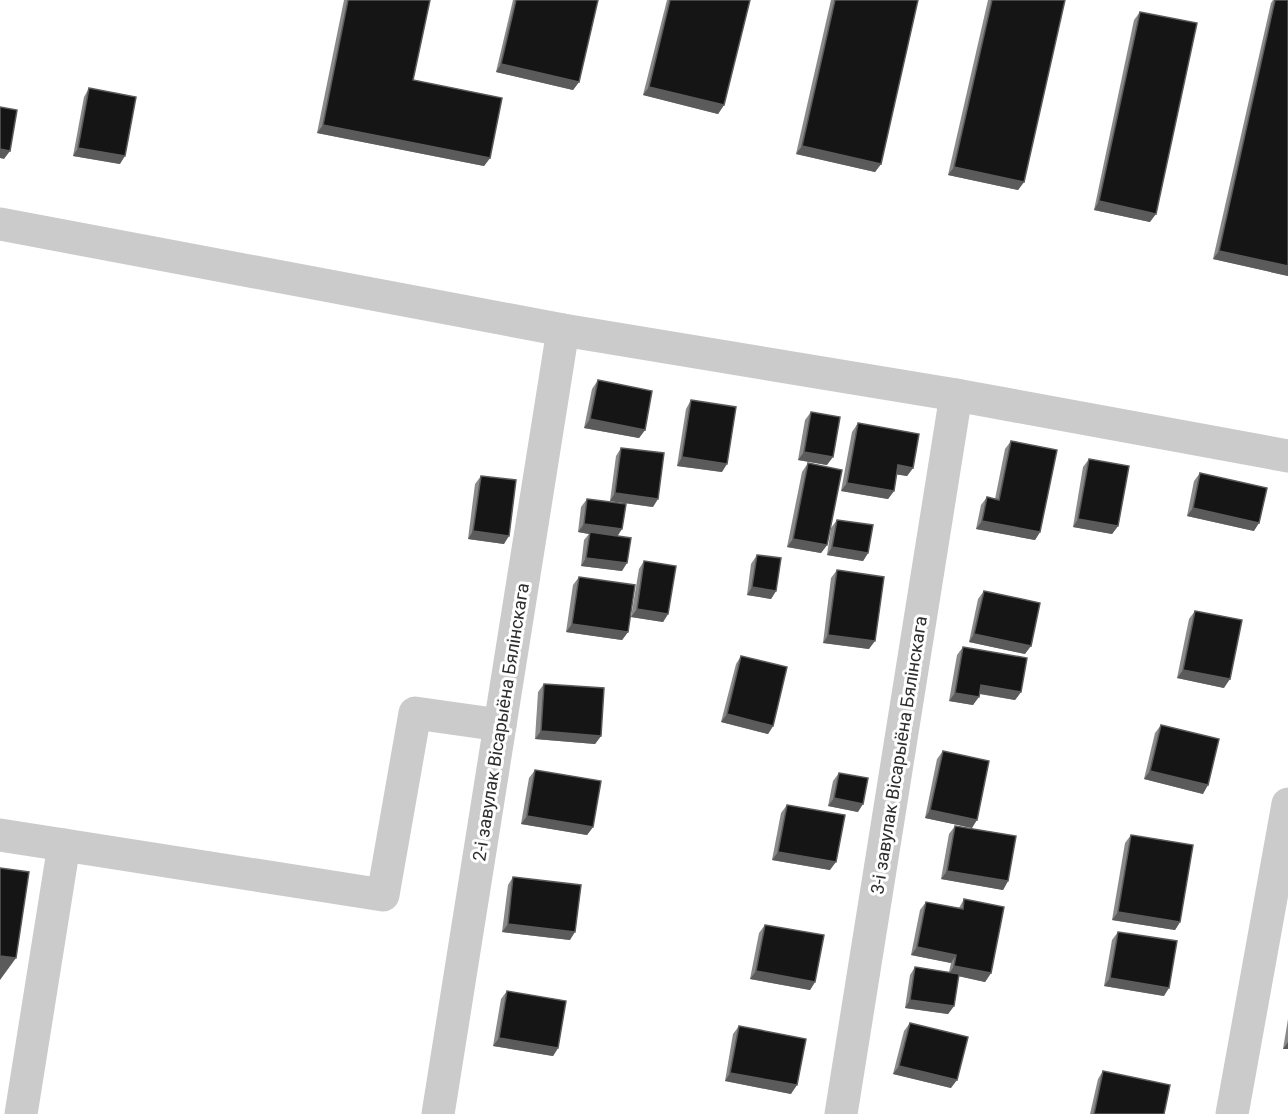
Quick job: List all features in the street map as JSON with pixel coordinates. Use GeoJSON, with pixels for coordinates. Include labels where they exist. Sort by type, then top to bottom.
{"type":"FeatureCollection","features":[{"type":"Feature","properties":{"kind":"street"},"geometry":{"type":"LineString","coordinates":[[0,224],[563,330],[956,395],[1288,456]]}},
{"type":"Feature","properties":{"kind":"street","name":"2-і завулак Вісарыёна Бялінскага"},"geometry":{"type":"LineString","coordinates":[[438,1114],[563,330]]}},
{"type":"Feature","properties":{"kind":"street","name":"3-і завулак Вісарыёна Бялінскага"},"geometry":{"type":"LineString","coordinates":[[841,1114],[956,395]]}},
{"type":"Feature","properties":{"kind":"street"},"geometry":{"type":"LineString","coordinates":[[0,835],[383,895],[415,713],[500,725]]}},
{"type":"Feature","properties":{"kind":"street"},"geometry":{"type":"LineString","coordinates":[[1232,1114],[1288,804]]}},
{"type":"Feature","properties":{"kind":"street"},"geometry":{"type":"LineString","coordinates":[[21,1114],[64,845]]}},
{"type":"Feature","properties":{"kind":"building"},"geometry":{"type":"Polygon","coordinates":[[[348,0],[430,0],[413,80],[502,98],[490,158],[323,125],[348,0]]]}},
{"type":"Feature","properties":{"kind":"building"},"geometry":{"type":"Polygon","coordinates":[[[516,0],[598,0],[579,82],[501,64],[516,0]]]}},
{"type":"Feature","properties":{"kind":"building"},"geometry":{"type":"Polygon","coordinates":[[[670,0],[750,0],[724,105],[649,87],[670,0]]]}},
{"type":"Feature","properties":{"kind":"building"},"geometry":{"type":"Polygon","coordinates":[[[835,0],[918,0],[881,164],[802,146],[835,0]]]}},
{"type":"Feature","properties":{"kind":"building"},"geometry":{"type":"Polygon","coordinates":[[[992,0],[1065,0],[1024,182],[954,167],[992,0]]]}},
{"type":"Feature","properties":{"kind":"building"},"geometry":{"type":"Polygon","coordinates":[[[1275,0],[1288,0],[1288,266],[1219,251],[1275,0]]]}},
{"type":"Feature","properties":{"kind":"building"},"geometry":{"type":"Polygon","coordinates":[[[1140,12],[1197,23],[1156,214],[1099,201],[1140,12]]]}},
{"type":"Feature","properties":{"kind":"building"},"geometry":{"type":"Polygon","coordinates":[[[89,88],[136,97],[125,156],[78,148],[89,88]]]}},
{"type":"Feature","properties":{"kind":"building"},"geometry":{"type":"Polygon","coordinates":[[[0,107],[17,110],[10,151],[0,149],[0,107]]]}},
{"type":"Feature","properties":{"kind":"building"},"geometry":{"type":"Polygon","coordinates":[[[598,380],[652,391],[645,430],[590,419],[598,380]]]}},
{"type":"Feature","properties":{"kind":"building"},"geometry":{"type":"Polygon","coordinates":[[[691,400],[736,407],[727,464],[682,457],[691,400]]]}},
{"type":"Feature","properties":{"kind":"building"},"geometry":{"type":"Polygon","coordinates":[[[811,412],[840,417],[833,457],[804,452],[811,412]]]}},
{"type":"Feature","properties":{"kind":"building"},"geometry":{"type":"Polygon","coordinates":[[[858,423],[919,434],[913,468],[898,465],[894,491],[847,483],[858,423]]]}},
{"type":"Feature","properties":{"kind":"building"},"geometry":{"type":"Polygon","coordinates":[[[1011,441],[1057,450],[1040,532],[982,521],[987,497],[999,500],[1011,441]]]}},
{"type":"Feature","properties":{"kind":"building"},"geometry":{"type":"Polygon","coordinates":[[[621,448],[664,453],[658,499],[615,493],[621,448]]]}},
{"type":"Feature","properties":{"kind":"building"},"geometry":{"type":"Polygon","coordinates":[[[1089,459],[1129,466],[1118,526],[1078,519],[1089,459]]]}},
{"type":"Feature","properties":{"kind":"building"},"geometry":{"type":"Polygon","coordinates":[[[808,463],[842,470],[827,545],[793,539],[808,463]]]}},
{"type":"Feature","properties":{"kind":"building"},"geometry":{"type":"Polygon","coordinates":[[[1200,473],[1267,488],[1259,523],[1193,508],[1200,473]]]}},
{"type":"Feature","properties":{"kind":"building"},"geometry":{"type":"Polygon","coordinates":[[[481,476],[516,480],[509,536],[473,531],[481,476]]]}},
{"type":"Feature","properties":{"kind":"building"},"geometry":{"type":"Polygon","coordinates":[[[587,499],[626,504],[622,529],[584,524],[587,499]]]}},
{"type":"Feature","properties":{"kind":"building"},"geometry":{"type":"Polygon","coordinates":[[[837,520],[873,525],[868,553],[832,547],[837,520]]]}},
{"type":"Feature","properties":{"kind":"building"},"geometry":{"type":"Polygon","coordinates":[[[590,532],[631,538],[627,563],[586,558],[590,532]]]}},
{"type":"Feature","properties":{"kind":"building"},"geometry":{"type":"Polygon","coordinates":[[[757,555],[781,558],[776,591],[752,587],[757,555]]]}},
{"type":"Feature","properties":{"kind":"building"},"geometry":{"type":"Polygon","coordinates":[[[644,561],[676,566],[668,614],[637,609],[644,561]]]}},
{"type":"Feature","properties":{"kind":"building"},"geometry":{"type":"Polygon","coordinates":[[[837,570],[884,577],[875,641],[828,635],[837,570]]]}},
{"type":"Feature","properties":{"kind":"building"},"geometry":{"type":"Polygon","coordinates":[[[579,577],[635,585],[628,632],[572,624],[579,577]]]}},
{"type":"Feature","properties":{"kind":"building"},"geometry":{"type":"Polygon","coordinates":[[[984,591],[1040,603],[1031,646],[974,634],[984,591]]]}},
{"type":"Feature","properties":{"kind":"building"},"geometry":{"type":"Polygon","coordinates":[[[1195,611],[1242,620],[1230,679],[1183,670],[1195,611]]]}},
{"type":"Feature","properties":{"kind":"building"},"geometry":{"type":"Polygon","coordinates":[[[963,647],[1027,658],[1021,692],[981,685],[979,697],[955,693],[963,647]]]}},
{"type":"Feature","properties":{"kind":"building"},"geometry":{"type":"Polygon","coordinates":[[[741,656],[787,667],[773,726],[727,714],[741,656]]]}},
{"type":"Feature","properties":{"kind":"building"},"geometry":{"type":"Polygon","coordinates":[[[544,684],[604,688],[601,736],[541,731],[544,684]]]}},
{"type":"Feature","properties":{"kind":"building"},"geometry":{"type":"Polygon","coordinates":[[[1161,725],[1219,739],[1208,785],[1150,771],[1161,725]]]}},
{"type":"Feature","properties":{"kind":"building"},"geometry":{"type":"Polygon","coordinates":[[[943,751],[989,761],[977,820],[930,810],[943,751]]]}},
{"type":"Feature","properties":{"kind":"building"},"geometry":{"type":"Polygon","coordinates":[[[535,770],[601,781],[593,827],[527,816],[535,770]]]}},
{"type":"Feature","properties":{"kind":"building"},"geometry":{"type":"Polygon","coordinates":[[[839,773],[868,778],[863,804],[834,798],[839,773]]]}},
{"type":"Feature","properties":{"kind":"building"},"geometry":{"type":"Polygon","coordinates":[[[787,805],[845,815],[836,862],[778,852],[787,805]]]}},
{"type":"Feature","properties":{"kind":"building"},"geometry":{"type":"Polygon","coordinates":[[[955,826],[1016,836],[1008,881],[947,871],[955,826]]]}},
{"type":"Feature","properties":{"kind":"building"},"geometry":{"type":"Polygon","coordinates":[[[1131,835],[1193,845],[1180,922],[1118,912],[1131,835]]]}},
{"type":"Feature","properties":{"kind":"building"},"geometry":{"type":"Polygon","coordinates":[[[0,868],[29,872],[16,958],[0,956],[0,868]]]}},
{"type":"Feature","properties":{"kind":"building"},"geometry":{"type":"Polygon","coordinates":[[[513,877],[581,885],[575,932],[508,924],[513,877]]]}},
{"type":"Feature","properties":{"kind":"building"},"geometry":{"type":"Polygon","coordinates":[[[964,899],[1004,907],[991,973],[954,966],[956,955],[917,947],[926,902],[963,909],[964,899]]]}},
{"type":"Feature","properties":{"kind":"building"},"geometry":{"type":"Polygon","coordinates":[[[765,925],[824,935],[815,982],[756,971],[765,925]]]}},
{"type":"Feature","properties":{"kind":"building"},"geometry":{"type":"Polygon","coordinates":[[[1118,932],[1177,941],[1169,988],[1110,978],[1118,932]]]}},
{"type":"Feature","properties":{"kind":"building"},"geometry":{"type":"Polygon","coordinates":[[[915,967],[959,974],[954,1006],[910,1000],[915,967]]]}},
{"type":"Feature","properties":{"kind":"building"},"geometry":{"type":"Polygon","coordinates":[[[507,991],[566,1001],[558,1048],[499,1038],[507,991]]]}},
{"type":"Feature","properties":{"kind":"building"},"geometry":{"type":"Polygon","coordinates":[[[910,1023],[968,1037],[957,1080],[899,1066],[910,1023]]]}},
{"type":"Feature","properties":{"kind":"building"},"geometry":{"type":"Polygon","coordinates":[[[739,1026],[806,1039],[797,1085],[730,1073],[739,1026]]]}},
{"type":"Feature","properties":{"kind":"building"},"geometry":{"type":"Polygon","coordinates":[[[1103,1071],[1170,1085],[1164,1114],[1094,1114],[1103,1071]]]}}]}
